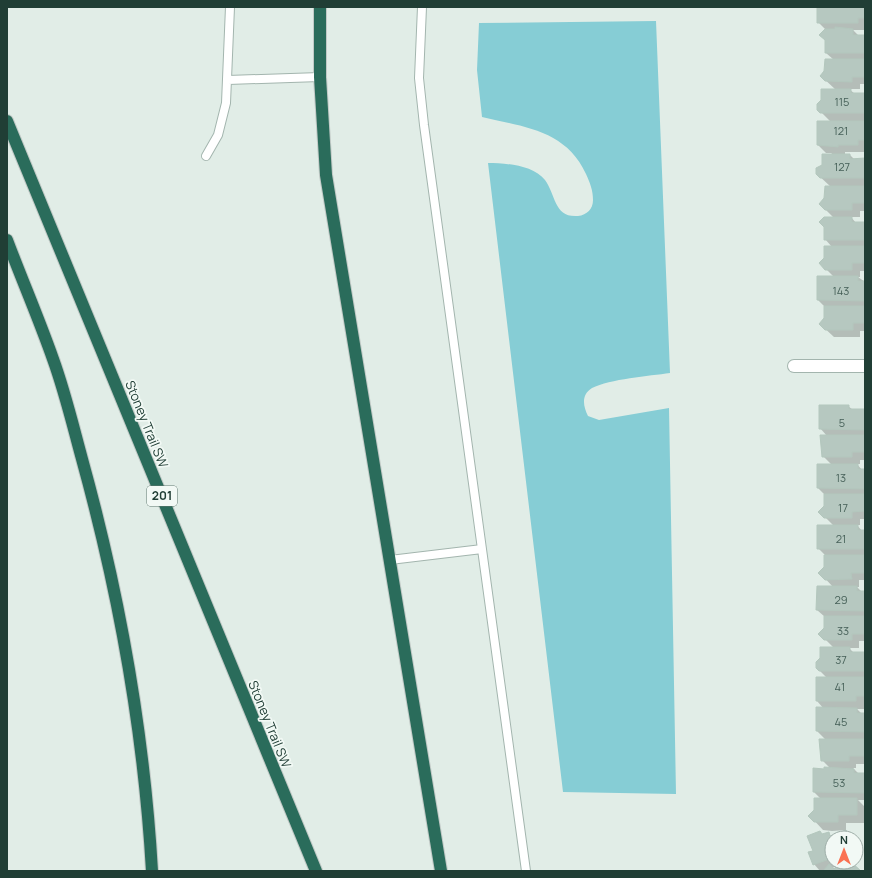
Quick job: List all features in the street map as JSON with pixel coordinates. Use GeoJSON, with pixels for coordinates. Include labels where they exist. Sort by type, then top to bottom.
{"type":"FeatureCollection","features":[{"type":"Feature","properties":{"kind":"highway"},"geometry":{"type":"LineString","coordinates":[[320,7],[320,77],[326,175],[441,871]]}},
{"type":"Feature","properties":{"kind":"highway","name":"Stoney Trail SW"},"geometry":{"type":"LineString","coordinates":[[7,121],[316,871]]}},
{"type":"Feature","properties":{"kind":"highway"},"geometry":{"type":"LineString","coordinates":[[7,240],[53,360],[91,492],[102,537],[121,625],[133,694],[145,784],[152,871]]}},
{"type":"Feature","properties":{"kind":"street"},"geometry":{"type":"LineString","coordinates":[[794,366],[865,366]]}},
{"type":"Feature","properties":{"kind":"lane"},"geometry":{"type":"LineString","coordinates":[[206,156],[218,135],[226,103],[230,7]]}},
{"type":"Feature","properties":{"kind":"lane"},"geometry":{"type":"LineString","coordinates":[[422,7],[420,78],[424,125],[526,871]]}},
{"type":"Feature","properties":{"kind":"lane"},"geometry":{"type":"LineString","coordinates":[[228,80],[320,77]]}},
{"type":"Feature","properties":{"kind":"lane"},"geometry":{"type":"LineString","coordinates":[[390,560],[482,549]]}},
{"type":"Feature","properties":{"kind":"water"},"geometry":{"type":"Polygon","coordinates":[[[656,21],[670,373],[630,378],[600,385],[588,391],[585,397],[584,405],[588,416],[599,420],[669,408],[676,794],[563,792],[488,163],[518,166],[540,175],[549,186],[560,209],[570,216],[578,216],[587,213],[591,209],[593,196],[589,180],[578,159],[555,139],[528,128],[482,117],[477,70],[479,23],[656,21]]]}},
{"type":"Feature","properties":{"kind":"building"},"geometry":{"type":"Polygon","coordinates":[[[817,7],[865,7],[865,18],[858,18],[858,23],[817,23],[817,7]]]}},
{"type":"Feature","properties":{"kind":"building"},"geometry":{"type":"Polygon","coordinates":[[[835,27],[853,29],[853,35],[865,35],[865,53],[825,53],[825,40],[819,35],[825,29],[835,29],[835,27]]]}},
{"type":"Feature","properties":{"kind":"building"},"geometry":{"type":"Polygon","coordinates":[[[825,59],[865,59],[865,77],[852,77],[852,82],[825,81],[820,76],[824,71],[825,59]]]}},
{"type":"Feature","properties":{"kind":"building"},"geometry":{"type":"Polygon","coordinates":[[[821,89],[851,89],[851,93],[865,93],[865,113],[820,113],[817,110],[817,104],[821,100],[821,89]]]}},
{"type":"Feature","properties":{"kind":"building"},"geometry":{"type":"Polygon","coordinates":[[[817,121],[865,121],[865,140],[858,140],[858,145],[838,145],[838,147],[817,145],[817,121]]]}},
{"type":"Feature","properties":{"kind":"building"},"geometry":{"type":"Polygon","coordinates":[[[822,154],[850,154],[850,159],[865,158],[865,178],[820,178],[816,174],[816,168],[822,165],[822,154]]]}},
{"type":"Feature","properties":{"kind":"building"},"geometry":{"type":"Polygon","coordinates":[[[825,186],[865,186],[865,203],[852,203],[852,210],[825,210],[819,204],[824,198],[825,186]]]}},
{"type":"Feature","properties":{"kind":"building"},"geometry":{"type":"Polygon","coordinates":[[[824,217],[852,217],[852,222],[865,222],[865,240],[824,240],[824,227],[819,222],[824,217]]]}},
{"type":"Feature","properties":{"kind":"building"},"geometry":{"type":"Polygon","coordinates":[[[824,246],[865,246],[865,263],[852,263],[852,270],[825,270],[819,263],[824,258],[824,246]]]}},
{"type":"Feature","properties":{"kind":"building"},"geometry":{"type":"Polygon","coordinates":[[[817,276],[858,276],[858,281],[865,281],[865,301],[817,300],[817,276]]]}},
{"type":"Feature","properties":{"kind":"building"},"geometry":{"type":"Polygon","coordinates":[[[824,306],[865,306],[865,323],[853,323],[853,330],[825,330],[819,324],[824,318],[824,306]]]}},
{"type":"Feature","properties":{"kind":"building"},"geometry":{"type":"Polygon","coordinates":[[[819,405],[849,405],[849,409],[865,409],[865,430],[819,429],[819,405]]]}},
{"type":"Feature","properties":{"kind":"building"},"geometry":{"type":"Polygon","coordinates":[[[820,435],[865,435],[865,452],[852,452],[852,457],[822,457],[820,435]]]}},
{"type":"Feature","properties":{"kind":"building"},"geometry":{"type":"Polygon","coordinates":[[[817,464],[858,464],[858,469],[865,469],[865,489],[817,488],[817,464]]]}},
{"type":"Feature","properties":{"kind":"building"},"geometry":{"type":"Polygon","coordinates":[[[824,494],[865,494],[865,511],[852,512],[852,518],[824,518],[818,512],[824,506],[824,494]]]}},
{"type":"Feature","properties":{"kind":"building"},"geometry":{"type":"Polygon","coordinates":[[[817,525],[858,525],[858,530],[865,530],[865,549],[817,549],[817,525]]]}},
{"type":"Feature","properties":{"kind":"building"},"geometry":{"type":"Polygon","coordinates":[[[824,555],[865,555],[865,573],[851,573],[852,579],[825,580],[818,573],[824,567],[824,555]]]}},
{"type":"Feature","properties":{"kind":"building"},"geometry":{"type":"Polygon","coordinates":[[[817,586],[857,586],[857,591],[865,591],[865,611],[816,610],[817,586]]]}},
{"type":"Feature","properties":{"kind":"building"},"geometry":{"type":"Polygon","coordinates":[[[824,616],[865,616],[865,634],[852,634],[852,640],[824,640],[818,634],[824,628],[824,616]]]}},
{"type":"Feature","properties":{"kind":"building"},"geometry":{"type":"Polygon","coordinates":[[[820,647],[850,647],[850,652],[865,652],[865,671],[819,671],[816,668],[816,662],[820,658],[820,647]]]}},
{"type":"Feature","properties":{"kind":"building"},"geometry":{"type":"Polygon","coordinates":[[[816,677],[865,677],[865,696],[856,696],[856,701],[816,701],[816,677]]]}},
{"type":"Feature","properties":{"kind":"building"},"geometry":{"type":"Polygon","coordinates":[[[816,707],[857,708],[857,713],[865,713],[865,732],[816,731],[816,707]]]}},
{"type":"Feature","properties":{"kind":"building"},"geometry":{"type":"Polygon","coordinates":[[[819,739],[865,739],[865,756],[849,756],[849,761],[821,761],[819,739]]]}},
{"type":"Feature","properties":{"kind":"building"},"geometry":{"type":"Polygon","coordinates":[[[824,767],[854,769],[854,773],[865,773],[865,793],[813,792],[813,768],[824,769],[824,767]]]}},
{"type":"Feature","properties":{"kind":"building"},"geometry":{"type":"Polygon","coordinates":[[[814,798],[857,798],[857,815],[838,815],[838,822],[814,822],[808,816],[814,810],[814,798]]]}},
{"type":"Feature","properties":{"kind":"building"},"geometry":{"type":"Polygon","coordinates":[[[820,831],[822,834],[824,833],[824,861],[813,865],[808,852],[813,851],[807,836],[820,831]]]}},
{"type":"Feature","properties":{"kind":"building"},"geometry":{"type":"Polygon","coordinates":[[[824,870],[861,871],[823,871],[824,870]]]}}]}
